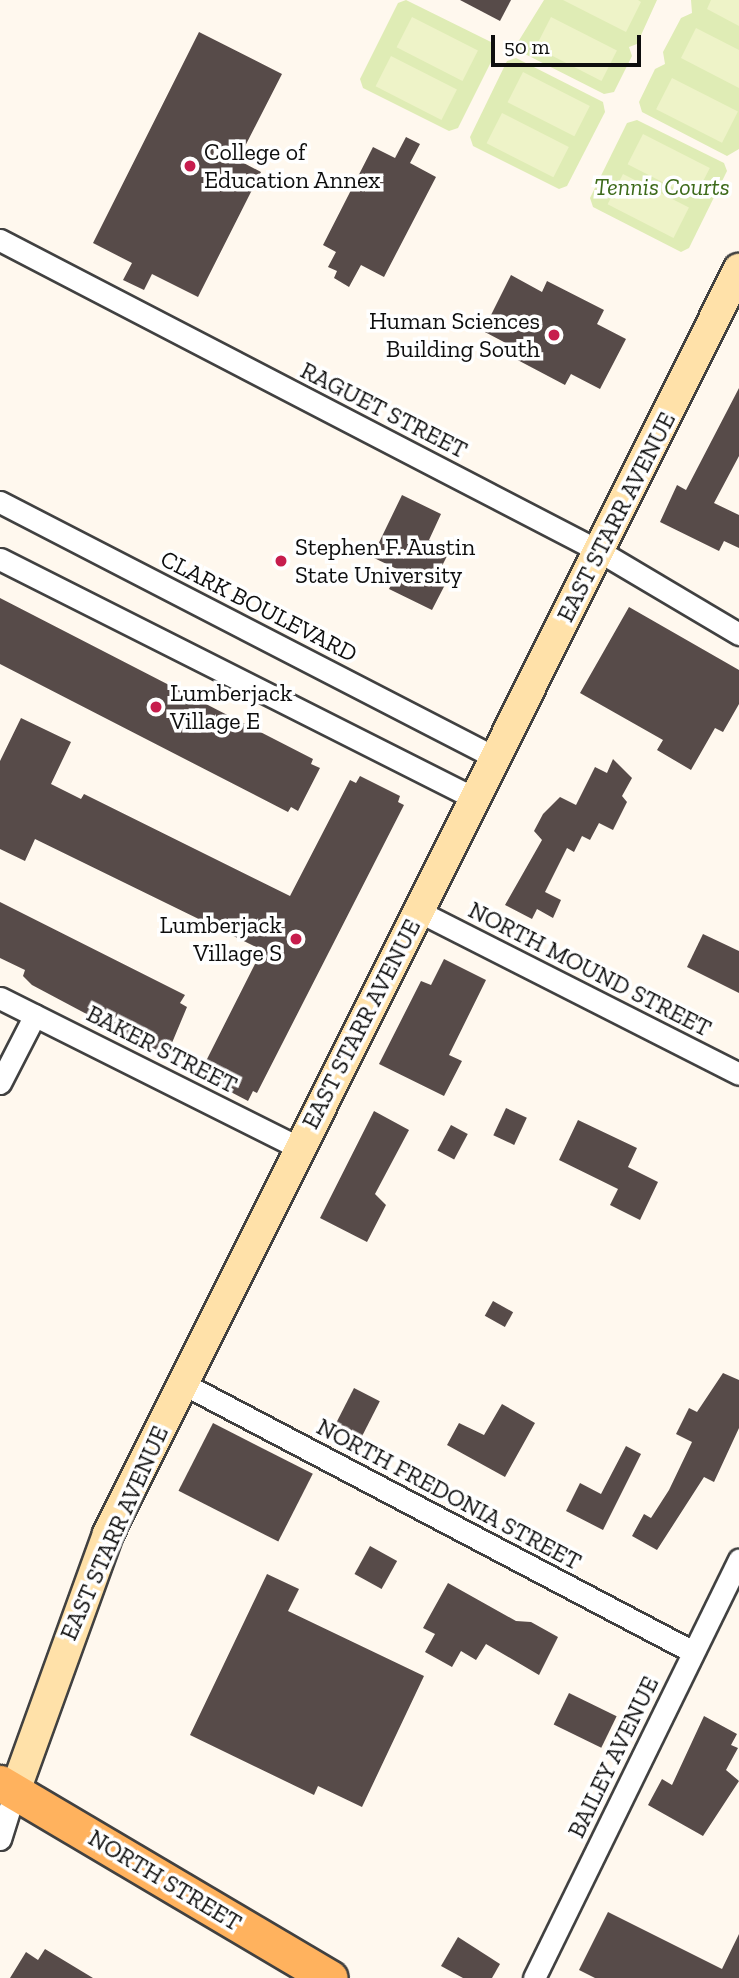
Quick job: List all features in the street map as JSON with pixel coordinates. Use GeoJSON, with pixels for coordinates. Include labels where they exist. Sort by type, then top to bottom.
{"type":"FeatureCollection","features":[{"type":"Feature","properties":{"kind":"main road","name":"EAST STARR AVENUE"},"geometry":{"type":"LineString","coordinates":[[7,1787],[86,1584],[182,1383],[599,551],[732,301],[739,269]]}},
{"type":"Feature","properties":{"kind":"main road","name":"NORTH STREET"},"geometry":{"type":"LineString","coordinates":[[7,1787],[330,1978]]}},
{"type":"Feature","properties":{"kind":"street","name":"RAGUET STREET"},"geometry":{"type":"LineString","coordinates":[[0,240],[599,551],[739,634]]}},
{"type":"Feature","properties":{"kind":"street","name":"CLARK BOULEVARD"},"geometry":{"type":"LineString","coordinates":[[0,502],[495,757]]}},
{"type":"Feature","properties":{"kind":"street"},"geometry":{"type":"LineString","coordinates":[[0,559],[474,798]]}},
{"type":"Feature","properties":{"kind":"street","name":"NORTH MOUND STREET"},"geometry":{"type":"LineString","coordinates":[[418,911],[739,1074]]}},
{"type":"Feature","properties":{"kind":"street","name":"BAKER STREET"},"geometry":{"type":"LineString","coordinates":[[0,998],[299,1148]]}},
{"type":"Feature","properties":{"kind":"street"},"geometry":{"type":"LineString","coordinates":[[0,1083],[35,1015]]}},
{"type":"Feature","properties":{"kind":"street","name":"NORTH FREDONIA STREET"},"geometry":{"type":"LineString","coordinates":[[182,1383],[693,1652]]}},
{"type":"Feature","properties":{"kind":"street","name":"BAILEY AVENUE"},"geometry":{"type":"LineString","coordinates":[[534,1978],[739,1559]]}},
{"type":"Feature","properties":{"kind":"street"},"geometry":{"type":"LineString","coordinates":[[0,1839],[7,1787]]}},
{"type":"Feature","properties":{"kind":"green space"},"geometry":{"type":"Polygon","coordinates":[[[406,0],[493,43],[495,54],[458,128],[449,131],[363,88],[360,79],[398,3],[406,0]]]}},
{"type":"Feature","properties":{"kind":"green space"},"geometry":{"type":"Polygon","coordinates":[[[544,0],[657,0],[637,44],[629,47],[632,56],[614,92],[604,94],[521,52],[518,42],[544,0]]]}},
{"type":"Feature","properties":{"kind":"green space"},"geometry":{"type":"Polygon","coordinates":[[[563,0],[638,0],[641,2],[626,32],[563,0]]]}},
{"type":"Feature","properties":{"kind":"green space","name":"Tennis Courts"},"geometry":{"type":"Polygon","coordinates":[[[691,0],[739,0],[739,149],[727,156],[642,112],[639,102],[655,69],[665,64],[663,52],[681,18],[692,13],[691,0]]]}},
{"type":"Feature","properties":{"kind":"green space"},"geometry":{"type":"Polygon","coordinates":[[[711,0],[739,0],[739,26],[707,9],[711,0]]]}},
{"type":"Feature","properties":{"kind":"green space"},"geometry":{"type":"Polygon","coordinates":[[[412,17],[478,51],[462,81],[397,47],[412,17]]]}},
{"type":"Feature","properties":{"kind":"green space"},"geometry":{"type":"Polygon","coordinates":[[[551,17],[617,51],[601,81],[536,47],[551,17]]]}},
{"type":"Feature","properties":{"kind":"green space"},"geometry":{"type":"Polygon","coordinates":[[[696,28],[739,50],[739,88],[681,58],[696,28]]]}},
{"type":"Feature","properties":{"kind":"green space"},"geometry":{"type":"Polygon","coordinates":[[[391,56],[457,90],[441,120],[376,86],[391,56]]]}},
{"type":"Feature","properties":{"kind":"green space","name":"Tennis Courts"},"geometry":{"type":"Polygon","coordinates":[[[516,58],[603,102],[605,112],[567,186],[559,189],[473,146],[470,137],[507,61],[516,58]]]}},
{"type":"Feature","properties":{"kind":"green space"},"geometry":{"type":"Polygon","coordinates":[[[523,72],[590,106],[574,136],[508,102],[523,72]]]}},
{"type":"Feature","properties":{"kind":"green space"},"geometry":{"type":"Polygon","coordinates":[[[672,78],[738,112],[722,143],[656,109],[672,78]]]}},
{"type":"Feature","properties":{"kind":"green space"},"geometry":{"type":"Polygon","coordinates":[[[502,113],[569,147],[553,177],[487,143],[502,113]]]}},
{"type":"Feature","properties":{"kind":"green space","name":"Tennis Courts"},"geometry":{"type":"Polygon","coordinates":[[[637,120],[724,163],[727,171],[689,248],[681,252],[593,207],[590,198],[627,123],[637,120]]]}},
{"type":"Feature","properties":{"kind":"green space"},"geometry":{"type":"Polygon","coordinates":[[[643,134],[710,168],[694,198],[628,164],[643,134]]]}},
{"type":"Feature","properties":{"kind":"green space"},"geometry":{"type":"Polygon","coordinates":[[[623,174],[689,208],[673,238],[608,204],[623,174]]]}},
{"type":"Feature","properties":{"kind":"building"},"geometry":{"type":"Polygon","coordinates":[[[460,0],[511,0],[500,21],[460,0]]]}},
{"type":"Feature","properties":{"kind":"building","name":"College of Education Annex"},"geometry":{"type":"Polygon","coordinates":[[[199,32],[282,74],[238,160],[261,172],[198,297],[152,274],[144,290],[123,280],[132,263],[93,243],[199,32]]]}},
{"type":"Feature","properties":{"kind":"building"},"geometry":{"type":"Polygon","coordinates":[[[406,137],[420,144],[410,163],[436,177],[384,277],[361,265],[349,287],[334,278],[337,271],[328,267],[336,252],[323,245],[373,147],[395,158],[406,137]]]}},
{"type":"Feature","properties":{"kind":"building","name":"Human Sciences Building South"},"geometry":{"type":"Polygon","coordinates":[[[511,275],[542,292],[547,281],[604,310],[597,324],[626,339],[600,389],[571,374],[565,385],[510,356],[515,348],[483,331],[511,275]]]}},
{"type":"Feature","properties":{"kind":"building"},"geometry":{"type":"Polygon","coordinates":[[[739,388],[739,456],[714,503],[739,515],[739,548],[724,541],[719,551],[660,522],[677,485],[686,490],[739,388]]]}},
{"type":"Feature","properties":{"kind":"building"},"geometry":{"type":"Polygon","coordinates":[[[402,495],[441,514],[429,540],[450,550],[440,570],[450,575],[432,610],[389,589],[399,570],[372,557],[402,495]]]}},
{"type":"Feature","properties":{"kind":"building","name":"Lumberjack Village E"},"geometry":{"type":"Polygon","coordinates":[[[0,598],[313,759],[311,764],[320,768],[298,811],[291,807],[288,812],[0,664],[0,598]]]}},
{"type":"Feature","properties":{"kind":"building"},"geometry":{"type":"Polygon","coordinates":[[[629,607],[739,670],[739,704],[723,732],[715,728],[691,770],[657,750],[663,740],[580,693],[629,607]]]}},
{"type":"Feature","properties":{"kind":"building","name":"Lumberjack Village S"},"geometry":{"type":"Polygon","coordinates":[[[21,718],[71,742],[51,784],[81,799],[84,794],[290,896],[350,780],[356,783],[360,776],[400,796],[398,802],[404,805],[257,1093],[253,1091],[248,1101],[204,1078],[208,1070],[203,1067],[262,950],[35,839],[25,861],[0,849],[0,761],[21,718]]]}},
{"type":"Feature","properties":{"kind":"building"},"geometry":{"type":"Polygon","coordinates":[[[613,759],[632,778],[622,796],[627,802],[613,830],[599,823],[590,840],[582,836],[574,852],[567,848],[545,892],[561,900],[553,918],[537,909],[532,919],[505,905],[542,840],[534,831],[543,814],[560,797],[576,805],[595,767],[607,773],[613,759]]]}},
{"type":"Feature","properties":{"kind":"building"},"geometry":{"type":"Polygon","coordinates":[[[0,902],[185,995],[180,1003],[187,1007],[169,1050],[161,1046],[158,1052],[32,985],[23,976],[25,970],[0,958],[0,902]]]}},
{"type":"Feature","properties":{"kind":"building"},"geometry":{"type":"Polygon","coordinates":[[[703,934],[739,951],[739,993],[687,967],[703,934]]]}},
{"type":"Feature","properties":{"kind":"building"},"geometry":{"type":"Polygon","coordinates":[[[444,959],[486,980],[449,1055],[462,1061],[444,1096],[379,1064],[421,981],[431,985],[444,959]]]}},
{"type":"Feature","properties":{"kind":"building"},"geometry":{"type":"Polygon","coordinates":[[[506,1108],[527,1118],[514,1145],[493,1135],[506,1108]]]}},
{"type":"Feature","properties":{"kind":"building"},"geometry":{"type":"Polygon","coordinates":[[[374,1111],[409,1130],[375,1194],[386,1205],[367,1242],[320,1218],[374,1111]]]}},
{"type":"Feature","properties":{"kind":"building"},"geometry":{"type":"Polygon","coordinates":[[[578,1120],[637,1148],[628,1167],[658,1182],[640,1220],[610,1205],[618,1189],[559,1160],[578,1120]]]}},
{"type":"Feature","properties":{"kind":"building"},"geometry":{"type":"Polygon","coordinates":[[[451,1125],[468,1134],[454,1160],[437,1151],[451,1125]]]}},
{"type":"Feature","properties":{"kind":"building"},"geometry":{"type":"Polygon","coordinates":[[[493,1301],[513,1312],[505,1327],[485,1316],[493,1301]]]}},
{"type":"Feature","properties":{"kind":"building"},"geometry":{"type":"Polygon","coordinates":[[[723,1373],[739,1380],[739,1428],[714,1482],[704,1477],[657,1550],[632,1536],[644,1514],[651,1518],[669,1490],[692,1442],[676,1434],[689,1408],[697,1412],[723,1373]]]}},
{"type":"Feature","properties":{"kind":"building"},"geometry":{"type":"Polygon","coordinates":[[[354,1388],[380,1401],[362,1436],[336,1423],[354,1388]]]}},
{"type":"Feature","properties":{"kind":"building"},"geometry":{"type":"Polygon","coordinates":[[[502,1404],[535,1423],[505,1477],[447,1445],[459,1423],[484,1435],[502,1404]]]}},
{"type":"Feature","properties":{"kind":"building"},"geometry":{"type":"Polygon","coordinates":[[[213,1423],[313,1474],[278,1542],[178,1491],[213,1423]]]}},
{"type":"Feature","properties":{"kind":"building"},"geometry":{"type":"Polygon","coordinates":[[[626,1446],[641,1454],[603,1530],[566,1511],[580,1483],[601,1494],[626,1446]]]}},
{"type":"Feature","properties":{"kind":"building"},"geometry":{"type":"Polygon","coordinates":[[[370,1546],[397,1561],[382,1589],[354,1574],[370,1546]]]}},
{"type":"Feature","properties":{"kind":"building"},"geometry":{"type":"Polygon","coordinates":[[[267,1574],[299,1589],[288,1611],[424,1676],[362,1807],[318,1786],[314,1795],[190,1735],[267,1574]]]}},
{"type":"Feature","properties":{"kind":"building"},"geometry":{"type":"Polygon","coordinates":[[[448,1583],[516,1621],[531,1622],[558,1637],[539,1675],[486,1644],[476,1660],[461,1651],[452,1667],[425,1652],[435,1634],[423,1628],[448,1583]]]}},
{"type":"Feature","properties":{"kind":"building"},"geometry":{"type":"Polygon","coordinates":[[[569,1693],[617,1716],[601,1748],[554,1724],[569,1693]]]}},
{"type":"Feature","properties":{"kind":"building"},"geometry":{"type":"Polygon","coordinates":[[[704,1716],[737,1734],[731,1745],[738,1748],[726,1770],[739,1781],[703,1836],[648,1805],[662,1779],[672,1785],[704,1716]]]}},
{"type":"Feature","properties":{"kind":"building"},"geometry":{"type":"Polygon","coordinates":[[[608,1912],[722,1969],[739,1934],[739,1978],[595,1978],[579,1970],[608,1912]]]}},
{"type":"Feature","properties":{"kind":"building"},"geometry":{"type":"Polygon","coordinates":[[[458,1937],[500,1964],[492,1978],[463,1978],[441,1966],[458,1937]]]}},
{"type":"Feature","properties":{"kind":"building"},"geometry":{"type":"Polygon","coordinates":[[[45,1949],[93,1978],[10,1978],[26,1952],[38,1960],[45,1949]]]}},
{"type":"Feature","properties":{"kind":"place","name":"College of Education Annex"},"geometry":{"type":"Point","coordinates":[190,166]}},
{"type":"Feature","properties":{"kind":"place","name":"Human Sciences Building South"},"geometry":{"type":"Point","coordinates":[554,335]}},
{"type":"Feature","properties":{"kind":"place","name":"Stephen F. Austin State University"},"geometry":{"type":"Point","coordinates":[281,561]}},
{"type":"Feature","properties":{"kind":"place","name":"Lumberjack Village E"},"geometry":{"type":"Point","coordinates":[156,707]}},
{"type":"Feature","properties":{"kind":"place","name":"Lumberjack Village S"},"geometry":{"type":"Point","coordinates":[296,939]}}]}
